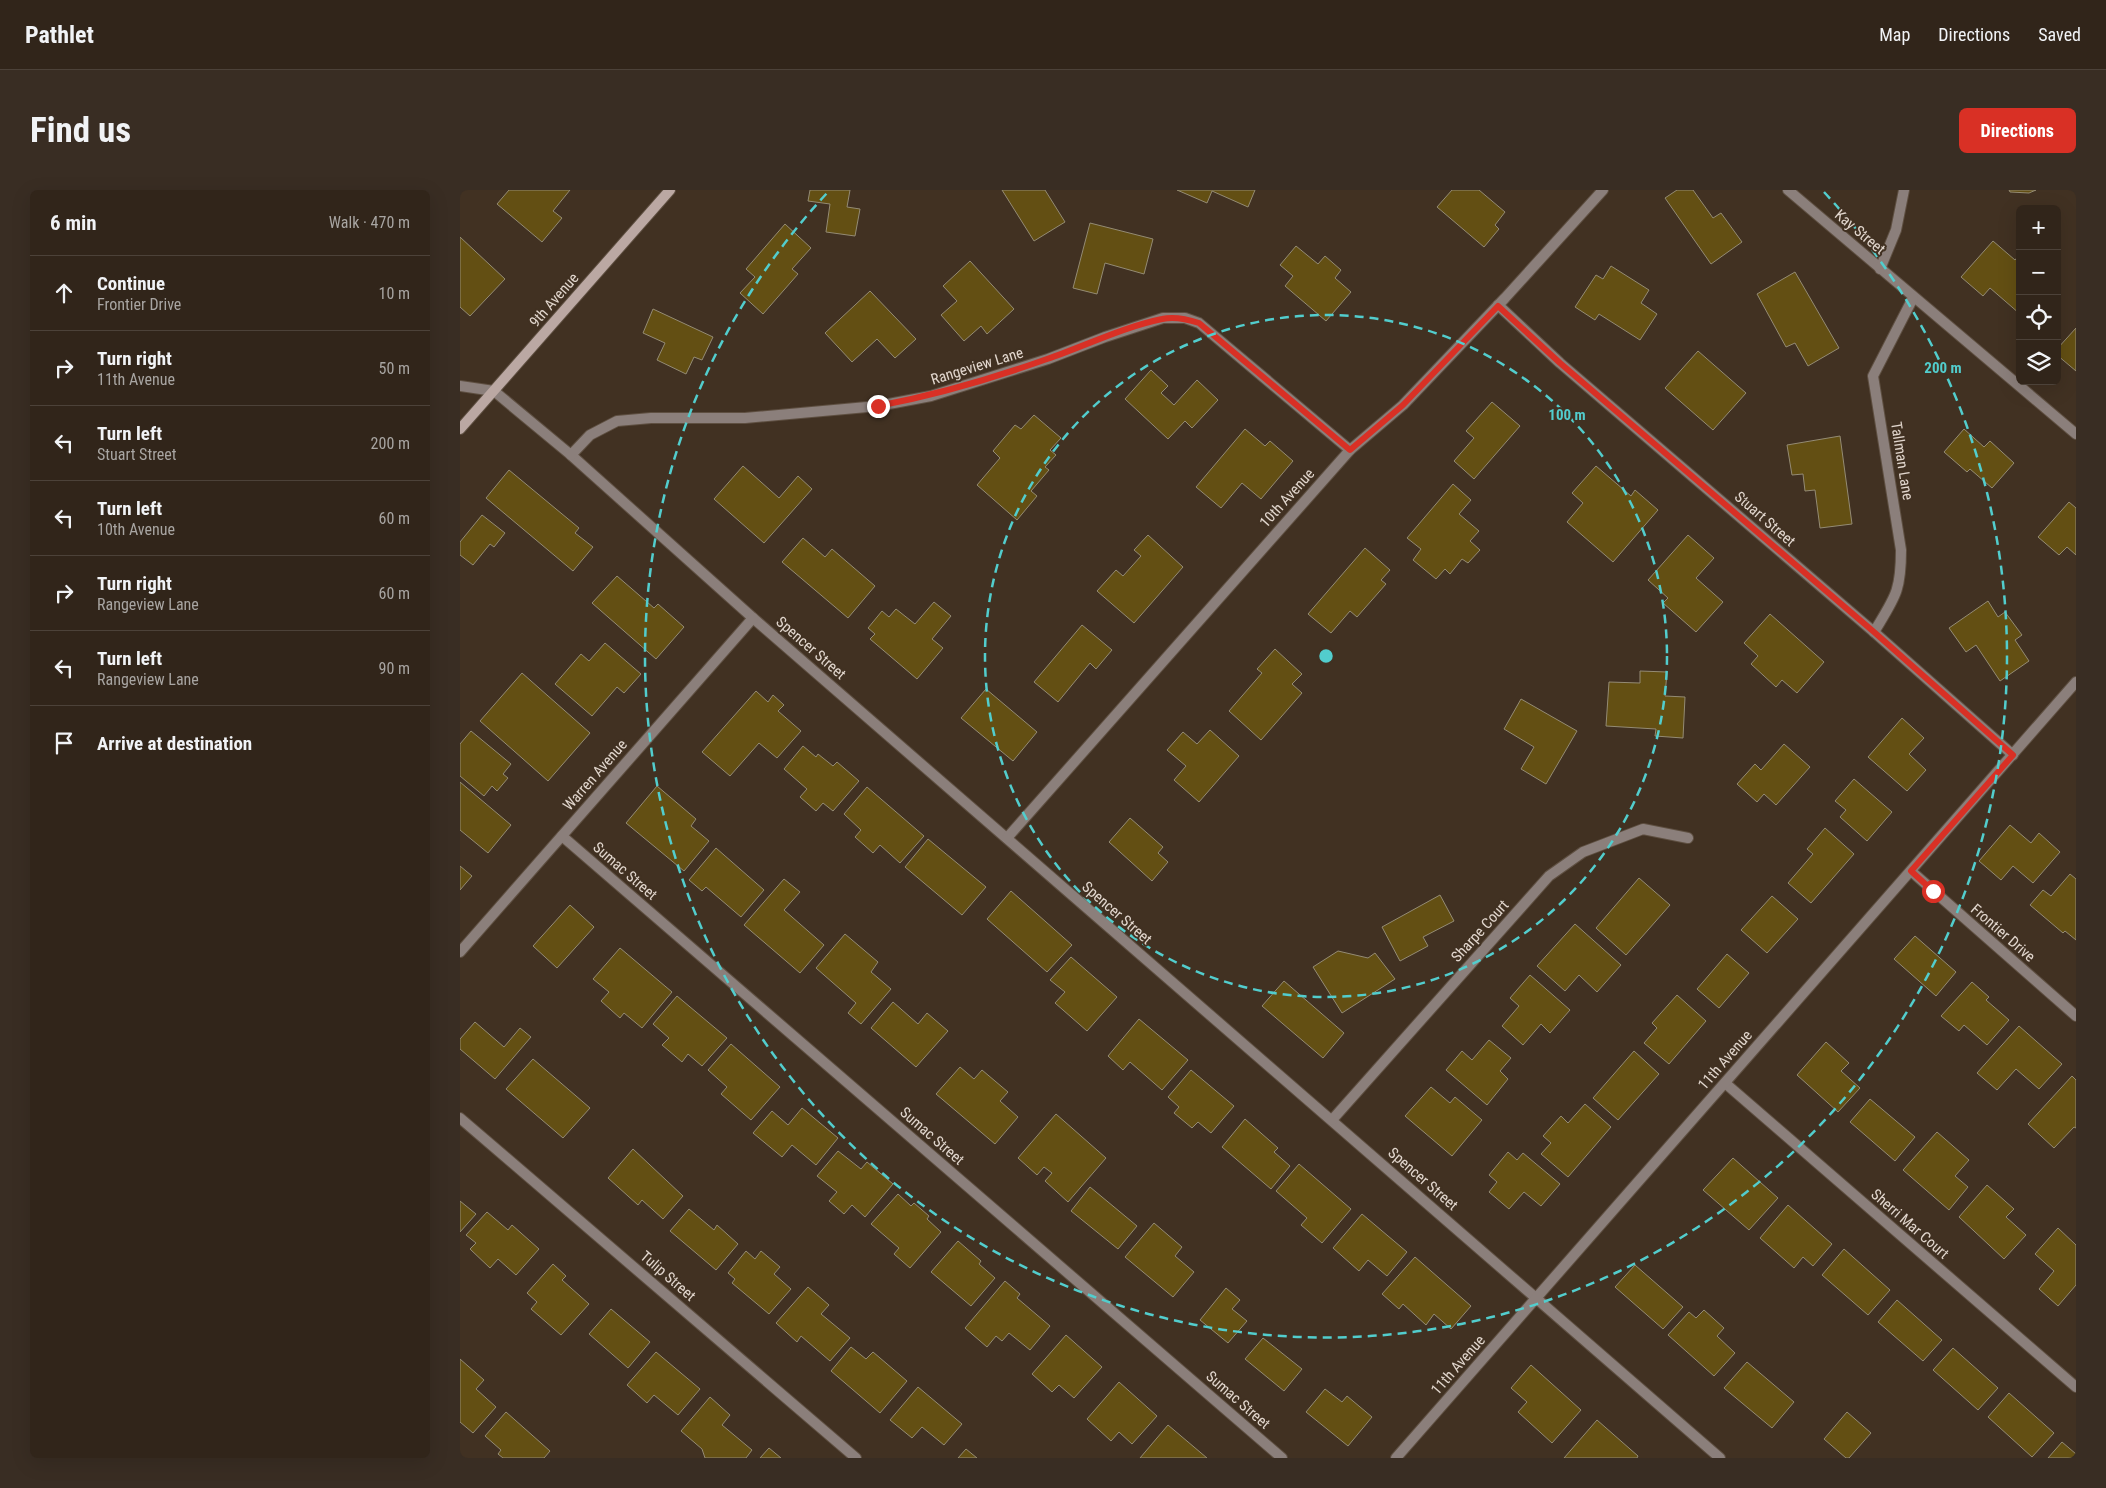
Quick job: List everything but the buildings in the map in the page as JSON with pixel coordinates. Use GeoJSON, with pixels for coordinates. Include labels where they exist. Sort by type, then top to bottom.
{"type":"FeatureCollection","features":[{"type":"Feature","properties":{"kind":"main road","name":"9th Avenue"},"geometry":{"type":"LineString","coordinates":[[460,429],[670,190]]}},
{"type":"Feature","properties":{"kind":"street","name":"10th Avenue"},"geometry":{"type":"LineString","coordinates":[[1008,838],[1350,450],[1403,405],[1498,306],[1603,190]]}},
{"type":"Feature","properties":{"kind":"street","name":"Kay Street"},"geometry":{"type":"LineString","coordinates":[[1788,190],[1913,298],[2076,434]]}},
{"type":"Feature","properties":{"kind":"street"},"geometry":{"type":"LineString","coordinates":[[1880,269],[1896,230],[1904,190]]}},
{"type":"Feature","properties":{"kind":"street","name":"Tallman Lane"},"geometry":{"type":"LineString","coordinates":[[1874,632],[1897,592],[1901,577],[1901,550],[1873,376],[1913,298]]}},
{"type":"Feature","properties":{"kind":"street","name":"Stuart Street"},"geometry":{"type":"LineString","coordinates":[[1498,306],[1560,363],[1874,632],[2013,755]]}},
{"type":"Feature","properties":{"kind":"street","name":"Rangeview Lane"},"geometry":{"type":"LineString","coordinates":[[571,455],[590,436],[617,421],[651,418],[745,418],[878,406],[922,398],[1048,359],[1105,337],[1163,318],[1185,318],[1199,323],[1350,450]]}},
{"type":"Feature","properties":{"kind":"street"},"geometry":{"type":"LineString","coordinates":[[460,386],[494,391]]}},
{"type":"Feature","properties":{"kind":"street","name":"Spencer Street"},"geometry":{"type":"LineString","coordinates":[[494,391],[571,455],[753,618],[1720,1458]]}},
{"type":"Feature","properties":{"kind":"street","name":"Warren Avenue"},"geometry":{"type":"LineString","coordinates":[[460,952],[753,618]]}},
{"type":"Feature","properties":{"kind":"street","name":"11th Avenue"},"geometry":{"type":"LineString","coordinates":[[1396,1458],[2076,682]]}},
{"type":"Feature","properties":{"kind":"street","name":"Sharpe Court"},"geometry":{"type":"LineString","coordinates":[[1332,1120],[1549,876],[1583,852],[1643,830],[1688,838]]}},
{"type":"Feature","properties":{"kind":"street","name":"Sumac Street"},"geometry":{"type":"LineString","coordinates":[[562,836],[1282,1458]]}},
{"type":"Feature","properties":{"kind":"street","name":"Frontier Drive"},"geometry":{"type":"LineString","coordinates":[[1911,871],[2076,1016]]}},
{"type":"Feature","properties":{"kind":"street","name":"Sherri Mar Court"},"geometry":{"type":"LineString","coordinates":[[1725,1083],[2076,1387]]}},
{"type":"Feature","properties":{"kind":"street","name":"Tulip Street"},"geometry":{"type":"LineString","coordinates":[[460,1118],[856,1458]]}},
{"type":"Feature","properties":{"kind":"route"},"geometry":{"type":"LineString","coordinates":[[878,406],[931,396],[1048,359],[1105,337],[1163,318],[1185,318],[1199,323],[1350,450],[1403,405],[1498,306],[1560,363],[1874,632],[2013,755],[1911,871],[1933,891]]}}]}
